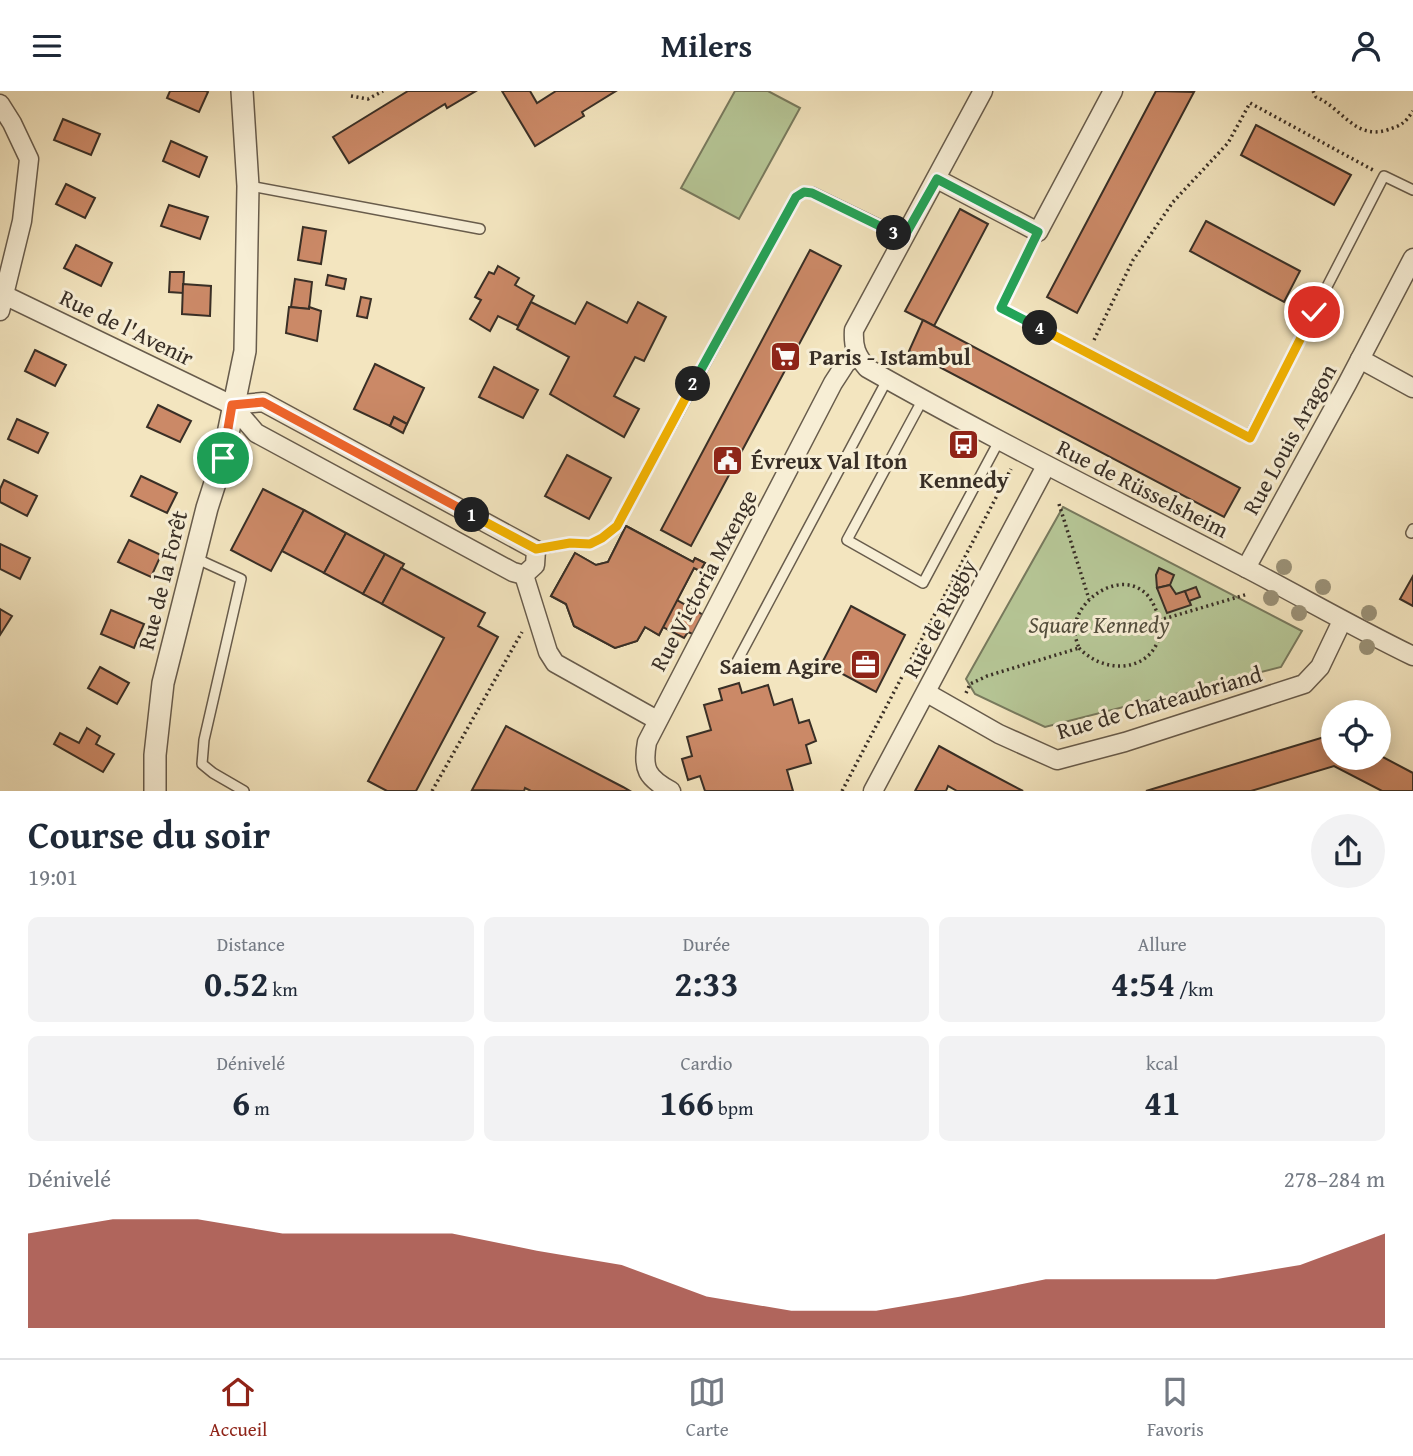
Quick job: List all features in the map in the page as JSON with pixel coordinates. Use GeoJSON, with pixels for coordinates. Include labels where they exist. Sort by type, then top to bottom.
{"type":"FeatureCollection","features":[{"type":"Feature","properties":{"kind":"street","name":"Rue de la Forêt"},"geometry":{"type":"LineString","coordinates":[[155,791],[155,755],[163,683],[207,508],[223,458],[245,351],[248,186],[242,91]]}},
{"type":"Feature","properties":{"kind":"street"},"geometry":{"type":"LineString","coordinates":[[857,356],[853,345],[854,330],[983,91]]}},
{"type":"Feature","properties":{"kind":"street"},"geometry":{"type":"LineString","coordinates":[[937,179],[1038,232],[1113,91]]}},
{"type":"Feature","properties":{"kind":"street"},"geometry":{"type":"LineString","coordinates":[[0,104],[29,159],[22,221],[1,299]]}},
{"type":"Feature","properties":{"kind":"street","name":"Rue Louis Aragon"},"geometry":{"type":"LineString","coordinates":[[1246,568],[1413,258]]}},
{"type":"Feature","properties":{"kind":"street","name":"Rue de l'Avenir"},"geometry":{"type":"LineString","coordinates":[[1,299],[232,405]]}},
{"type":"Feature","properties":{"kind":"street","name":"Rue de Rüsselsheim"},"geometry":{"type":"LineString","coordinates":[[857,356],[867,368],[887,380],[1020,452],[1413,656]]}},
{"type":"Feature","properties":{"kind":"street","name":"Rue Victoria Mxenge"},"geometry":{"type":"LineString","coordinates":[[671,791],[647,771],[643,759],[647,742],[837,375],[846,363],[857,356]]}},
{"type":"Feature","properties":{"kind":"street"},"geometry":{"type":"LineString","coordinates":[[1360,359],[1413,388]]}},
{"type":"Feature","properties":{"kind":"street"},"geometry":{"type":"LineString","coordinates":[[232,405],[263,402],[536,549],[535,565],[524,575]]}},
{"type":"Feature","properties":{"kind":"street"},"geometry":{"type":"LineString","coordinates":[[232,405],[256,433],[513,572],[524,575]]}},
{"type":"Feature","properties":{"kind":"street","name":"Rue de Rugby"},"geometry":{"type":"LineString","coordinates":[[873,791],[1046,466]]}},
{"type":"Feature","properties":{"kind":"street"},"geometry":{"type":"LineString","coordinates":[[524,575],[548,652],[555,663],[657,720]]}},
{"type":"Feature","properties":{"kind":"street","name":"Rue de Chateaubriand"},"geometry":{"type":"LineString","coordinates":[[927,693],[1057,760],[1080,756],[1304,684],[1320,667],[1342,621]]}},
{"type":"Feature","properties":{"kind":"lane"},"geometry":{"type":"LineString","coordinates":[[1038,232],[1001,308],[1250,438],[1384,176],[1413,190]]}},
{"type":"Feature","properties":{"kind":"lane"},"geometry":{"type":"LineString","coordinates":[[248,186],[480,229]]}},
{"type":"Feature","properties":{"kind":"lane"},"geometry":{"type":"LineString","coordinates":[[536,549],[570,543],[590,544],[617,526],[796,197],[804,192],[812,193],[880,225],[903,239]]}},
{"type":"Feature","properties":{"kind":"lane"},"geometry":{"type":"LineString","coordinates":[[733,669],[887,380]]}},
{"type":"Feature","properties":{"kind":"lane"},"geometry":{"type":"LineString","coordinates":[[922,399],[847,540],[923,583],[999,440]]}},
{"type":"Feature","properties":{"kind":"lane"},"geometry":{"type":"LineString","coordinates":[[194,557],[241,579],[204,740],[202,764],[244,791]]}},
{"type":"Feature","properties":{"kind":"path"},"geometry":{"type":"LineString","coordinates":[[351,96],[368,99],[383,91]]}},
{"type":"Feature","properties":{"kind":"path"},"geometry":{"type":"LineString","coordinates":[[1313,91],[1316,97],[1327,102],[1358,129],[1378,133],[1403,125],[1413,111]]}},
{"type":"Feature","properties":{"kind":"path"},"geometry":{"type":"LineString","coordinates":[[1088,353],[1133,260],[1173,202],[1228,143],[1250,103],[1384,176]]}},
{"type":"Feature","properties":{"kind":"path"},"geometry":{"type":"LineString","coordinates":[[842,791],[1020,452]]}},
{"type":"Feature","properties":{"kind":"path"},"geometry":{"type":"LineString","coordinates":[[1059,505],[1089,599]]}},
{"type":"Feature","properties":{"kind":"path"},"geometry":{"type":"LineString","coordinates":[[1128,585],[1144,591],[1154,604],[1160,620],[1159,638],[1149,653],[1136,663],[1119,668],[1105,666],[1089,659],[1079,648],[1075,635],[1075,623],[1081,608],[1089,599],[1109,587],[1128,585]]}},
{"type":"Feature","properties":{"kind":"path"},"geometry":{"type":"LineString","coordinates":[[1160,620],[1248,594]]}},
{"type":"Feature","properties":{"kind":"path"},"geometry":{"type":"LineString","coordinates":[[432,791],[535,609]]}},
{"type":"Feature","properties":{"kind":"path"},"geometry":{"type":"LineString","coordinates":[[958,710],[970,684],[987,676],[1079,648]]}},
{"type":"Feature","properties":{"kind":"green space"},"geometry":{"type":"Polygon","coordinates":[[[735,91],[768,91],[800,108],[739,219],[681,188],[735,91]]]}},
{"type":"Feature","properties":{"kind":"green space","name":"Square Kennedy"},"geometry":{"type":"Polygon","coordinates":[[[1063,507],[1302,631],[1281,667],[1045,727],[975,694],[966,679],[1063,507]]]}},
{"type":"Feature","properties":{"kind":"building"},"geometry":{"type":"Polygon","coordinates":[[[170,91],[208,92],[199,112],[167,98],[170,91]]]}},
{"type":"Feature","properties":{"kind":"building"},"geometry":{"type":"Polygon","coordinates":[[[408,91],[476,91],[447,108],[445,104],[349,163],[333,137],[408,91]]]}},
{"type":"Feature","properties":{"kind":"building"},"geometry":{"type":"Polygon","coordinates":[[[502,91],[530,91],[537,103],[556,91],[616,91],[582,112],[584,116],[535,146],[502,91]]]}},
{"type":"Feature","properties":{"kind":"building"},"geometry":{"type":"Polygon","coordinates":[[[1156,91],[1194,92],[1077,313],[1047,297],[1156,91]]]}},
{"type":"Feature","properties":{"kind":"building"},"geometry":{"type":"Polygon","coordinates":[[[63,119],[100,134],[91,155],[54,140],[63,119]]]}},
{"type":"Feature","properties":{"kind":"building"},"geometry":{"type":"Polygon","coordinates":[[[1256,125],[1351,175],[1334,205],[1241,155],[1256,125]]]}},
{"type":"Feature","properties":{"kind":"building"},"geometry":{"type":"Polygon","coordinates":[[[171,141],[207,157],[199,177],[163,161],[171,141]]]}},
{"type":"Feature","properties":{"kind":"building"},"geometry":{"type":"Polygon","coordinates":[[[66,184],[95,198],[85,218],[56,204],[66,184]]]}},
{"type":"Feature","properties":{"kind":"building"},"geometry":{"type":"Polygon","coordinates":[[[169,205],[208,217],[200,239],[161,226],[169,205]]]}},
{"type":"Feature","properties":{"kind":"building"},"geometry":{"type":"Polygon","coordinates":[[[960,209],[988,224],[934,326],[905,311],[960,209]]]}},
{"type":"Feature","properties":{"kind":"building"},"geometry":{"type":"Polygon","coordinates":[[[1206,221],[1300,271],[1284,302],[1190,251],[1206,221]]]}},
{"type":"Feature","properties":{"kind":"building"},"geometry":{"type":"Polygon","coordinates":[[[303,227],[326,231],[321,264],[298,260],[303,227]]]}},
{"type":"Feature","properties":{"kind":"building"},"geometry":{"type":"Polygon","coordinates":[[[76,245],[112,263],[101,286],[64,268],[76,245]]]}},
{"type":"Feature","properties":{"kind":"building"},"geometry":{"type":"Polygon","coordinates":[[[810,250],[841,266],[691,546],[661,530],[810,250]]]}},
{"type":"Feature","properties":{"kind":"building"},"geometry":{"type":"Polygon","coordinates":[[[498,266],[519,278],[515,285],[534,296],[518,326],[498,316],[490,331],[470,319],[481,300],[475,297],[489,272],[494,274],[498,266]]]}},
{"type":"Feature","properties":{"kind":"building"},"geometry":{"type":"Polygon","coordinates":[[[170,272],[184,272],[183,293],[169,292],[170,272]]]}},
{"type":"Feature","properties":{"kind":"building"},"geometry":{"type":"Polygon","coordinates":[[[328,275],[346,279],[344,289],[326,285],[328,275]]]}},
{"type":"Feature","properties":{"kind":"building"},"geometry":{"type":"Polygon","coordinates":[[[295,279],[312,282],[309,309],[291,307],[295,279]]]}},
{"type":"Feature","properties":{"kind":"building"},"geometry":{"type":"Polygon","coordinates":[[[183,284],[211,286],[210,316],[182,314],[183,284]]]}},
{"type":"Feature","properties":{"kind":"building"},"geometry":{"type":"Polygon","coordinates":[[[361,297],[371,299],[367,318],[357,316],[361,297]]]}},
{"type":"Feature","properties":{"kind":"building"},"geometry":{"type":"Polygon","coordinates":[[[531,302],[575,324],[587,302],[627,323],[638,302],[666,317],[644,361],[635,357],[614,396],[639,409],[624,437],[550,394],[569,357],[517,329],[531,302]]]}},
{"type":"Feature","properties":{"kind":"building"},"geometry":{"type":"Polygon","coordinates":[[[289,307],[309,307],[321,311],[317,341],[286,333],[289,307]]]}},
{"type":"Feature","properties":{"kind":"building"},"geometry":{"type":"Polygon","coordinates":[[[923,320],[1240,488],[1224,517],[909,351],[923,320]]]}},
{"type":"Feature","properties":{"kind":"building"},"geometry":{"type":"Polygon","coordinates":[[[35,350],[66,365],[55,386],[25,371],[35,350]]]}},
{"type":"Feature","properties":{"kind":"building"},"geometry":{"type":"Polygon","coordinates":[[[375,364],[424,388],[407,424],[394,417],[390,426],[354,409],[375,364]]]}},
{"type":"Feature","properties":{"kind":"building"},"geometry":{"type":"Polygon","coordinates":[[[494,367],[538,390],[523,418],[479,397],[494,367]]]}},
{"type":"Feature","properties":{"kind":"building"},"geometry":{"type":"Polygon","coordinates":[[[158,405],[191,421],[180,442],[147,427],[158,405]]]}},
{"type":"Feature","properties":{"kind":"building"},"geometry":{"type":"Polygon","coordinates":[[[394,417],[407,424],[403,433],[390,426],[394,417]]]}},
{"type":"Feature","properties":{"kind":"building"},"geometry":{"type":"Polygon","coordinates":[[[17,419],[48,433],[38,453],[8,439],[17,419]]]}},
{"type":"Feature","properties":{"kind":"building"},"geometry":{"type":"Polygon","coordinates":[[[567,455],[611,478],[589,519],[545,496],[567,455]]]}},
{"type":"Feature","properties":{"kind":"building"},"geometry":{"type":"Polygon","coordinates":[[[141,476],[177,493],[167,513],[131,496],[141,476]]]}},
{"type":"Feature","properties":{"kind":"building"},"geometry":{"type":"Polygon","coordinates":[[[4,480],[37,496],[27,516],[0,502],[0,489],[4,480]]]}},
{"type":"Feature","properties":{"kind":"building"},"geometry":{"type":"Polygon","coordinates":[[[263,489],[304,510],[271,571],[231,550],[263,489]]]}},
{"type":"Feature","properties":{"kind":"building"},"geometry":{"type":"Polygon","coordinates":[[[304,510],[346,533],[324,573],[282,551],[304,510]]]}},
{"type":"Feature","properties":{"kind":"building"},"geometry":{"type":"Polygon","coordinates":[[[626,526],[693,562],[695,558],[705,563],[700,571],[694,568],[677,600],[705,616],[695,635],[688,632],[684,638],[663,627],[659,635],[645,627],[637,641],[615,648],[574,626],[566,604],[551,596],[575,553],[596,565],[608,562],[626,526]]]}},
{"type":"Feature","properties":{"kind":"building"},"geometry":{"type":"Polygon","coordinates":[[[626,526],[693,562],[695,558],[705,563],[700,571],[694,568],[659,635],[645,627],[637,641],[615,648],[574,626],[566,604],[551,596],[575,553],[596,565],[608,562],[626,526]]]}},
{"type":"Feature","properties":{"kind":"building"},"geometry":{"type":"Polygon","coordinates":[[[346,533],[385,554],[363,594],[324,573],[346,533]]]}},
{"type":"Feature","properties":{"kind":"building"},"geometry":{"type":"Polygon","coordinates":[[[129,540],[161,555],[151,577],[118,562],[129,540]]]}},
{"type":"Feature","properties":{"kind":"building"},"geometry":{"type":"Polygon","coordinates":[[[0,544],[30,558],[20,579],[0,569],[0,544]]]}},
{"type":"Feature","properties":{"kind":"building"},"geometry":{"type":"Polygon","coordinates":[[[385,554],[404,564],[382,604],[363,594],[385,554]]]}},
{"type":"Feature","properties":{"kind":"building"},"geometry":{"type":"Polygon","coordinates":[[[401,568],[485,613],[478,626],[498,637],[416,791],[387,791],[368,781],[444,638],[382,604],[401,568]]]}},
{"type":"Feature","properties":{"kind":"building"},"geometry":{"type":"Polygon","coordinates":[[[1159,568],[1174,575],[1170,585],[1157,588],[1156,575],[1159,568]]]}},
{"type":"Feature","properties":{"kind":"building"},"geometry":{"type":"Polygon","coordinates":[[[1413,576],[1413,606],[1400,599],[1413,576]]]}},
{"type":"Feature","properties":{"kind":"building"},"geometry":{"type":"Polygon","coordinates":[[[1170,585],[1176,594],[1185,591],[1191,605],[1167,613],[1157,588],[1170,585]]]}},
{"type":"Feature","properties":{"kind":"building"},"geometry":{"type":"Polygon","coordinates":[[[1196,587],[1200,597],[1189,601],[1185,591],[1196,587]]]}},
{"type":"Feature","properties":{"kind":"building"},"geometry":{"type":"Polygon","coordinates":[[[851,606],[905,635],[876,692],[822,663],[851,606]]]}},
{"type":"Feature","properties":{"kind":"building"},"geometry":{"type":"Polygon","coordinates":[[[0,609],[12,616],[0,635],[0,609]]]}},
{"type":"Feature","properties":{"kind":"building"},"geometry":{"type":"Polygon","coordinates":[[[111,610],[144,624],[134,648],[101,634],[111,610]]]}},
{"type":"Feature","properties":{"kind":"building"},"geometry":{"type":"Polygon","coordinates":[[[100,667],[129,683],[117,704],[88,688],[100,667]]]}},
{"type":"Feature","properties":{"kind":"building"},"geometry":{"type":"Polygon","coordinates":[[[739,683],[742,693],[768,685],[774,705],[792,699],[799,723],[809,720],[816,741],[806,745],[811,763],[787,770],[793,791],[705,791],[700,776],[688,780],[682,759],[692,756],[687,737],[711,730],[704,705],[722,700],[719,689],[739,683]]]}},
{"type":"Feature","properties":{"kind":"building"},"geometry":{"type":"Polygon","coordinates":[[[506,726],[630,791],[531,791],[525,788],[524,791],[472,790],[506,726]]]}},
{"type":"Feature","properties":{"kind":"building"},"geometry":{"type":"Polygon","coordinates":[[[87,728],[100,736],[96,744],[114,754],[103,772],[54,744],[60,733],[79,743],[87,728]]]}},
{"type":"Feature","properties":{"kind":"building"},"geometry":{"type":"Polygon","coordinates":[[[1321,738],[1321,770],[1251,791],[1146,791],[1321,738]]]}},
{"type":"Feature","properties":{"kind":"building"},"geometry":{"type":"Polygon","coordinates":[[[939,746],[1023,791],[957,791],[948,786],[946,791],[915,791],[939,746]]]}},
{"type":"Feature","properties":{"kind":"building"},"geometry":{"type":"Polygon","coordinates":[[[1391,761],[1413,773],[1413,791],[1382,791],[1342,770],[1391,770],[1391,761]]]}},
{"type":"Feature","properties":{"kind":"place","name":"Paris - Istambul"},"geometry":{"type":"Point","coordinates":[786,356]}},
{"type":"Feature","properties":{"kind":"place","name":"Kennedy"},"geometry":{"type":"Point","coordinates":[964,445]}},
{"type":"Feature","properties":{"kind":"place","name":"Évreux Val Iton"},"geometry":{"type":"Point","coordinates":[728,460]}},
{"type":"Feature","properties":{"kind":"place","name":"Saiem Agire"},"geometry":{"type":"Point","coordinates":[865,665]}},
{"type":"Feature","properties":{"kind":"route"},"geometry":{"type":"LineString","coordinates":[[223,458],[232,405],[263,402],[536,549],[570,543],[590,544],[617,526],[796,197],[804,192],[812,193],[880,225],[903,239],[937,179],[1038,232],[1001,308],[1250,438],[1314,312]]}}]}
